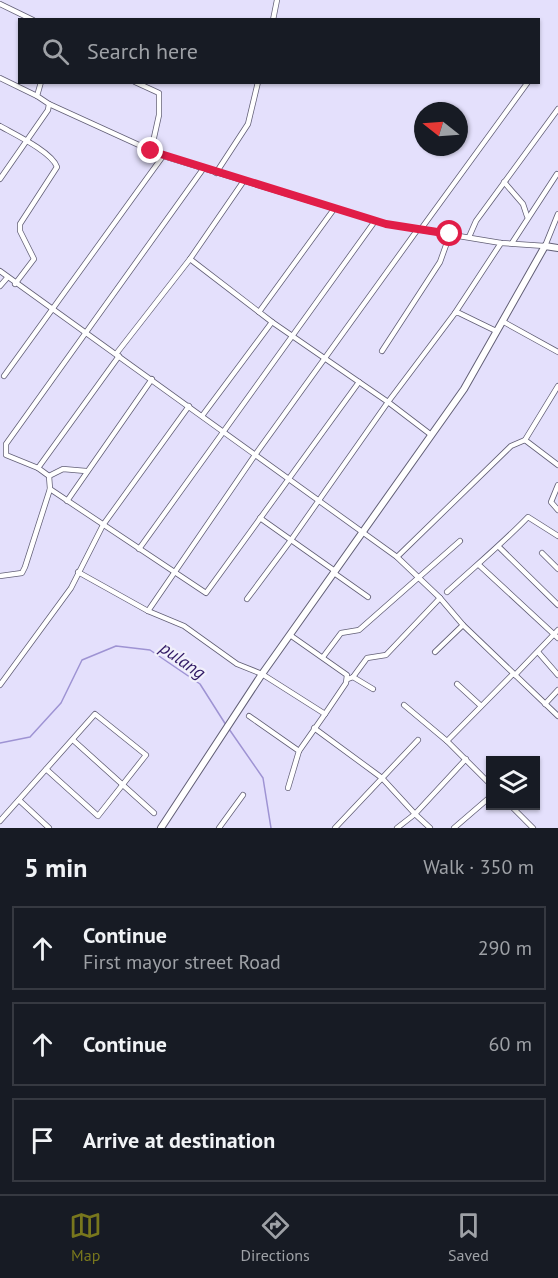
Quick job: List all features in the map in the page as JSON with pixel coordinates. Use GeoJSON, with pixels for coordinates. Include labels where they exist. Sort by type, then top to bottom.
{"type":"FeatureCollection","features":[{"type":"Feature","properties":{"kind":"street"},"geometry":{"type":"LineString","coordinates":[[273,18],[277,0]]}},
{"type":"Feature","properties":{"kind":"street"},"geometry":{"type":"LineString","coordinates":[[0,4],[29,18]]}},
{"type":"Feature","properties":{"kind":"street"},"geometry":{"type":"LineString","coordinates":[[0,78],[49,104],[151,151],[243,182],[375,221],[501,243],[558,248]]}},
{"type":"Feature","properties":{"kind":"street"},"geometry":{"type":"LineString","coordinates":[[37,96],[40,84]]}},
{"type":"Feature","properties":{"kind":"street"},"geometry":{"type":"LineString","coordinates":[[139,84],[159,93],[159,115],[151,151]]}},
{"type":"Feature","properties":{"kind":"street"},"geometry":{"type":"LineString","coordinates":[[216,173],[248,124],[258,84]]}},
{"type":"Feature","properties":{"kind":"street"},"geometry":{"type":"LineString","coordinates":[[148,611],[255,454],[527,84]]}},
{"type":"Feature","properties":{"kind":"street"},"geometry":{"type":"LineString","coordinates":[[0,179],[48,111],[49,104]]}},
{"type":"Feature","properties":{"kind":"street"},"geometry":{"type":"LineString","coordinates":[[469,237],[476,220],[558,109]]}},
{"type":"Feature","properties":{"kind":"street"},"geometry":{"type":"LineString","coordinates":[[0,126],[27,141],[55,162],[57,167],[20,224],[20,231],[34,259],[15,284]]}},
{"type":"Feature","properties":{"kind":"street"},"geometry":{"type":"LineString","coordinates":[[4,376],[163,156]]}},
{"type":"Feature","properties":{"kind":"street"},"geometry":{"type":"LineString","coordinates":[[0,576],[24,570],[50,489],[49,476],[38,468],[6,455],[6,444],[84,332],[203,169]]}},
{"type":"Feature","properties":{"kind":"street"},"geometry":{"type":"LineString","coordinates":[[512,243],[527,216],[557,174]]}},
{"type":"Feature","properties":{"kind":"street"},"geometry":{"type":"LineString","coordinates":[[38,468],[243,182]]}},
{"type":"Feature","properties":{"kind":"street"},"geometry":{"type":"LineString","coordinates":[[504,182],[523,204],[527,216]]}},
{"type":"Feature","properties":{"kind":"street"},"geometry":{"type":"LineString","coordinates":[[259,312],[334,208]]}},
{"type":"Feature","properties":{"kind":"street"},"geometry":{"type":"LineString","coordinates":[[161,828],[261,676],[464,389],[545,246],[558,214]]}},
{"type":"Feature","properties":{"kind":"street"},"geometry":{"type":"LineString","coordinates":[[139,549],[375,221]]}},
{"type":"Feature","properties":{"kind":"street"},"geometry":{"type":"LineString","coordinates":[[382,351],[440,262],[450,234]]}},
{"type":"Feature","properties":{"kind":"street"},"geometry":{"type":"LineString","coordinates":[[247,599],[454,313],[501,243]]}},
{"type":"Feature","properties":{"kind":"street"},"geometry":{"type":"LineString","coordinates":[[189,259],[272,322],[388,402],[430,434]]}},
{"type":"Feature","properties":{"kind":"street"},"geometry":{"type":"LineString","coordinates":[[0,271],[51,310],[152,379],[397,557],[440,598],[462,625],[558,716]]}},
{"type":"Feature","properties":{"kind":"street"},"geometry":{"type":"LineString","coordinates":[[0,286],[7,278]]}},
{"type":"Feature","properties":{"kind":"street"},"geometry":{"type":"LineString","coordinates":[[454,313],[459,313],[496,331]]}},
{"type":"Feature","properties":{"kind":"street"},"geometry":{"type":"LineString","coordinates":[[502,321],[558,352]]}},
{"type":"Feature","properties":{"kind":"street"},"geometry":{"type":"LineString","coordinates":[[202,416],[272,322]]}},
{"type":"Feature","properties":{"kind":"street"},"geometry":{"type":"LineString","coordinates":[[67,501],[152,379]]}},
{"type":"Feature","properties":{"kind":"street"},"geometry":{"type":"LineString","coordinates":[[50,489],[206,593],[359,382]]}},
{"type":"Feature","properties":{"kind":"street"},"geometry":{"type":"LineString","coordinates":[[397,557],[506,450],[525,440],[558,386]]}},
{"type":"Feature","properties":{"kind":"street"},"geometry":{"type":"LineString","coordinates":[[0,685],[71,588],[103,525],[189,406]]}},
{"type":"Feature","properties":{"kind":"street"},"geometry":{"type":"LineString","coordinates":[[525,440],[558,465]]}},
{"type":"Feature","properties":{"kind":"street"},"geometry":{"type":"LineString","coordinates":[[49,476],[63,469],[86,471]]}},
{"type":"Feature","properties":{"kind":"street"},"geometry":{"type":"LineString","coordinates":[[558,485],[551,502],[558,510]]}},
{"type":"Feature","properties":{"kind":"street"},"geometry":{"type":"LineString","coordinates":[[447,592],[499,547],[528,517],[558,536]]}},
{"type":"Feature","properties":{"kind":"street"},"geometry":{"type":"LineString","coordinates":[[260,518],[368,597]]}},
{"type":"Feature","properties":{"kind":"street"},"geometry":{"type":"LineString","coordinates":[[553,531],[558,526]]}},
{"type":"Feature","properties":{"kind":"street"},"geometry":{"type":"LineString","coordinates":[[323,657],[341,633],[359,630],[460,541]]}},
{"type":"Feature","properties":{"kind":"street"},"geometry":{"type":"LineString","coordinates":[[499,547],[558,605]]}},
{"type":"Feature","properties":{"kind":"street"},"geometry":{"type":"LineString","coordinates":[[542,553],[558,569]]}},
{"type":"Feature","properties":{"kind":"street"},"geometry":{"type":"LineString","coordinates":[[447,741],[557,634],[479,565]]}},
{"type":"Feature","properties":{"kind":"street"},"geometry":{"type":"LineString","coordinates":[[78,572],[148,611],[184,626],[237,664],[325,714]]}},
{"type":"Feature","properties":{"kind":"street"},"geometry":{"type":"LineString","coordinates":[[288,788],[298,751],[367,658],[386,655],[440,598]]}},
{"type":"Feature","properties":{"kind":"street"},"geometry":{"type":"LineString","coordinates":[[435,652],[462,625]]}},
{"type":"Feature","properties":{"kind":"street"},"geometry":{"type":"LineString","coordinates":[[290,634],[351,678],[373,689]]}},
{"type":"Feature","properties":{"kind":"street"},"geometry":{"type":"LineString","coordinates":[[538,652],[558,675]]}},
{"type":"Feature","properties":{"kind":"street"},"geometry":{"type":"LineString","coordinates":[[457,684],[481,706]]}},
{"type":"Feature","properties":{"kind":"street"},"geometry":{"type":"LineString","coordinates":[[545,704],[558,690]]}},
{"type":"Feature","properties":{"kind":"street"},"geometry":{"type":"LineString","coordinates":[[404,705],[447,741],[486,780]]}},
{"type":"Feature","properties":{"kind":"street"},"geometry":{"type":"LineString","coordinates":[[0,821],[18,800],[46,769],[73,740],[95,714],[146,754],[98,816],[46,769]]}},
{"type":"Feature","properties":{"kind":"street"},"geometry":{"type":"LineString","coordinates":[[249,716],[298,751]]}},
{"type":"Feature","properties":{"kind":"street"},"geometry":{"type":"LineString","coordinates":[[314,728],[382,778],[430,828]]}},
{"type":"Feature","properties":{"kind":"street"},"geometry":{"type":"LineString","coordinates":[[73,740],[154,813]]}},
{"type":"Feature","properties":{"kind":"street"},"geometry":{"type":"LineString","coordinates":[[335,828],[418,740]]}},
{"type":"Feature","properties":{"kind":"street"},"geometry":{"type":"LineString","coordinates":[[397,828],[415,814],[466,759]]}},
{"type":"Feature","properties":{"kind":"street"},"geometry":{"type":"LineString","coordinates":[[219,828],[243,795]]}},
{"type":"Feature","properties":{"kind":"street"},"geometry":{"type":"LineString","coordinates":[[18,800],[49,828]]}},
{"type":"Feature","properties":{"kind":"street"},"geometry":{"type":"LineString","coordinates":[[454,828],[486,800]]}},
{"type":"Feature","properties":{"kind":"street"},"geometry":{"type":"LineString","coordinates":[[515,810],[533,828]]}},
{"type":"Feature","properties":{"kind":"waterway","name":"pulang"},"geometry":{"type":"LineString","coordinates":[[0,743],[30,737],[61,703],[82,660],[116,646],[150,650],[200,684],[226,725]]}},
{"type":"Feature","properties":{"kind":"waterway","name":"pulang"},"geometry":{"type":"LineString","coordinates":[[229,729],[263,778],[271,828]]}},
{"type":"Feature","properties":{"kind":"route"},"geometry":{"type":"LineString","coordinates":[[151,151],[243,182],[386,224],[450,234]]}}]}
